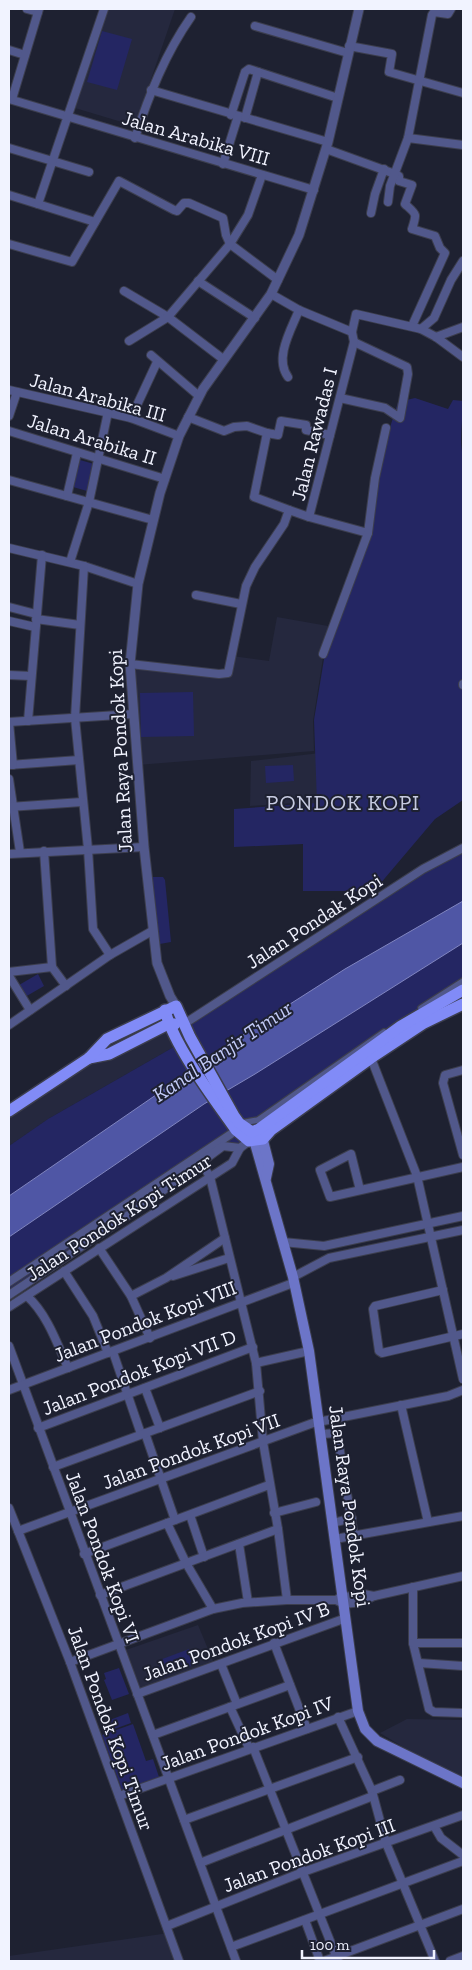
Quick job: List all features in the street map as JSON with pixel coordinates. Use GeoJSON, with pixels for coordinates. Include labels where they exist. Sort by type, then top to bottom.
{"type":"FeatureCollection","features":[{"type":"Feature","properties":{"kind":"main road"},"geometry":{"type":"LineString","coordinates":[[253,1138],[401,1026],[463,990]]}},
{"type":"Feature","properties":{"kind":"main road"},"geometry":{"type":"LineString","coordinates":[[445,1000],[450,1011]]}},
{"type":"Feature","properties":{"kind":"main road","name":"Jalan Raya Pondok Kopi"},"geometry":{"type":"LineString","coordinates":[[170,1004],[184,1024],[243,1138],[253,1138],[270,1164],[266,1178],[293,1280],[309,1351],[322,1434],[341,1600],[346,1618],[358,1710],[365,1729],[377,1740],[463,1783]]}},
{"type":"Feature","properties":{"kind":"main road","name":"Jalan Raya Pondok Kopi"},"geometry":{"type":"LineString","coordinates":[[170,1004],[168,1024],[179,1044],[234,1120]]}},
{"type":"Feature","properties":{"kind":"main road"},"geometry":{"type":"LineString","coordinates":[[9,1111],[89,1058],[107,1039],[170,1004]]}},
{"type":"Feature","properties":{"kind":"main road"},"geometry":{"type":"LineString","coordinates":[[253,1138],[270,1130],[424,1023],[463,1004]]}},
{"type":"Feature","properties":{"kind":"main road"},"geometry":{"type":"LineString","coordinates":[[89,1058],[109,1054],[168,1024],[184,1024]]}},
{"type":"Feature","properties":{"kind":"street"},"geometry":{"type":"LineString","coordinates":[[10,99],[39,10],[27,9]]}},
{"type":"Feature","properties":{"kind":"street"},"geometry":{"type":"LineString","coordinates":[[38,204],[104,9]]}},
{"type":"Feature","properties":{"kind":"street","name":"Jalan Raya Pondok Kopi"},"geometry":{"type":"LineString","coordinates":[[170,1004],[157,963],[152,931],[130,664],[138,584],[153,520],[179,436],[199,396],[223,358],[255,318],[271,294],[299,235],[327,146],[359,9]]}},
{"type":"Feature","properties":{"kind":"street"},"geometry":{"type":"LineString","coordinates":[[388,202],[390,186],[408,138],[432,14],[435,12],[448,14],[451,9]]}},
{"type":"Feature","properties":{"kind":"street"},"geometry":{"type":"LineString","coordinates":[[135,138],[151,90],[175,40],[191,17]]}},
{"type":"Feature","properties":{"kind":"street"},"geometry":{"type":"LineString","coordinates":[[255,26],[349,49],[392,54],[389,72],[463,93]]}},
{"type":"Feature","properties":{"kind":"street"},"geometry":{"type":"LineString","coordinates":[[9,50],[25,55]]}},
{"type":"Feature","properties":{"kind":"street"},"geometry":{"type":"LineString","coordinates":[[238,116],[244,72],[249,68],[338,98]]}},
{"type":"Feature","properties":{"kind":"street"},"geometry":{"type":"LineString","coordinates":[[223,164],[238,116],[258,72]]}},
{"type":"Feature","properties":{"kind":"street"},"geometry":{"type":"LineString","coordinates":[[151,90],[238,116],[327,146],[396,174],[399,176],[399,180],[412,185],[405,204],[414,210],[416,216],[412,229],[435,236],[440,248],[445,253],[412,326]]}},
{"type":"Feature","properties":{"kind":"street","name":"Jalan Arabika VIII"},"geometry":{"type":"LineString","coordinates":[[10,99],[135,138],[314,190]]}},
{"type":"Feature","properties":{"kind":"street"},"geometry":{"type":"LineString","coordinates":[[408,138],[463,145]]}},
{"type":"Feature","properties":{"kind":"street"},"geometry":{"type":"LineString","coordinates":[[9,148],[90,172]]}},
{"type":"Feature","properties":{"kind":"street"},"geometry":{"type":"LineString","coordinates":[[371,214],[375,194],[384,169]]}},
{"type":"Feature","properties":{"kind":"street"},"geometry":{"type":"LineString","coordinates":[[129,341],[168,317],[230,244],[248,215],[262,175]]}},
{"type":"Feature","properties":{"kind":"street"},"geometry":{"type":"LineString","coordinates":[[9,244],[72,262],[95,222],[124,183],[174,210],[177,211],[184,204],[188,203],[223,218],[225,232],[230,244],[278,280]]}},
{"type":"Feature","properties":{"kind":"street"},"geometry":{"type":"LineString","coordinates":[[9,195],[95,222]]}},
{"type":"Feature","properties":{"kind":"street"},"geometry":{"type":"LineString","coordinates":[[421,329],[434,318],[451,280],[463,261]]}},
{"type":"Feature","properties":{"kind":"street"},"geometry":{"type":"LineString","coordinates":[[198,281],[255,318]]}},
{"type":"Feature","properties":{"kind":"street"},"geometry":{"type":"LineString","coordinates":[[124,291],[168,317],[223,358]]}},
{"type":"Feature","properties":{"kind":"street"},"geometry":{"type":"LineString","coordinates":[[271,294],[298,310],[352,332],[357,313],[412,326],[436,337],[463,357]]}},
{"type":"Feature","properties":{"kind":"street"},"geometry":{"type":"LineString","coordinates":[[288,377],[281,364],[298,310]]}},
{"type":"Feature","properties":{"kind":"street"},"geometry":{"type":"LineString","coordinates":[[436,337],[463,327]]}},
{"type":"Feature","properties":{"kind":"street","name":"Jalan Rawadas I"},"geometry":{"type":"LineString","coordinates":[[130,664],[226,674],[230,666],[241,604],[249,577],[284,524],[288,510],[309,517],[354,342],[352,332]]}},
{"type":"Feature","properties":{"kind":"street"},"geometry":{"type":"LineString","coordinates":[[340,398],[386,408],[400,418],[408,374],[407,367],[354,342]]}},
{"type":"Feature","properties":{"kind":"street"},"geometry":{"type":"LineString","coordinates":[[151,355],[199,396]]}},
{"type":"Feature","properties":{"kind":"street"},"geometry":{"type":"LineString","coordinates":[[131,418],[157,362]]}},
{"type":"Feature","properties":{"kind":"street"},"geometry":{"type":"LineString","coordinates":[[9,416],[13,391]]}},
{"type":"Feature","properties":{"kind":"street","name":"Jalan Arabika III"},"geometry":{"type":"LineString","coordinates":[[13,391],[131,418],[179,436]]}},
{"type":"Feature","properties":{"kind":"street"},"geometry":{"type":"LineString","coordinates":[[70,562],[100,459],[108,412]]}},
{"type":"Feature","properties":{"kind":"street"},"geometry":{"type":"LineString","coordinates":[[188,417],[224,431],[234,426],[247,426],[267,433],[278,434],[281,421],[306,425],[306,430],[330,435]]}},
{"type":"Feature","properties":{"kind":"street"},"geometry":{"type":"LineString","coordinates":[[323,654],[368,533],[375,478],[386,428]]}},
{"type":"Feature","properties":{"kind":"street","name":"Jalan Arabika II"},"geometry":{"type":"LineString","coordinates":[[9,431],[165,478]]}},
{"type":"Feature","properties":{"kind":"street"},"geometry":{"type":"LineString","coordinates":[[267,433],[254,497],[288,510]]}},
{"type":"Feature","properties":{"kind":"street"},"geometry":{"type":"LineString","coordinates":[[67,496],[77,453]]}},
{"type":"Feature","properties":{"kind":"street"},"geometry":{"type":"LineString","coordinates":[[9,480],[153,520]]}},
{"type":"Feature","properties":{"kind":"street"},"geometry":{"type":"LineString","coordinates":[[309,517],[368,533]]}},
{"type":"Feature","properties":{"kind":"street"},"geometry":{"type":"LineString","coordinates":[[9,548],[70,562],[138,584]]}},
{"type":"Feature","properties":{"kind":"street"},"geometry":{"type":"LineString","coordinates":[[28,721],[42,555]]}},
{"type":"Feature","properties":{"kind":"street"},"geometry":{"type":"LineString","coordinates":[[84,566],[75,718],[88,849],[93,929],[110,956]]}},
{"type":"Feature","properties":{"kind":"street"},"geometry":{"type":"LineString","coordinates":[[196,595],[241,604]]}},
{"type":"Feature","properties":{"kind":"street"},"geometry":{"type":"LineString","coordinates":[[9,607],[36,620]]}},
{"type":"Feature","properties":{"kind":"street"},"geometry":{"type":"LineString","coordinates":[[9,621],[36,620],[80,625]]}},
{"type":"Feature","properties":{"kind":"street"},"geometry":{"type":"LineString","coordinates":[[9,675],[31,676]]}},
{"type":"Feature","properties":{"kind":"street"},"geometry":{"type":"LineString","coordinates":[[79,760],[11,765],[9,722],[134,714]]}},
{"type":"Feature","properties":{"kind":"street"},"geometry":{"type":"LineString","coordinates":[[9,779],[11,807],[20,852]]}},
{"type":"Feature","properties":{"kind":"street"},"geometry":{"type":"LineString","coordinates":[[11,807],[82,802]]}},
{"type":"Feature","properties":{"kind":"street"},"geometry":{"type":"LineString","coordinates":[[9,854],[144,847]]}},
{"type":"Feature","properties":{"kind":"street","name":"Jalan Pondak Kopi"},"geometry":{"type":"LineString","coordinates":[[184,1024],[422,870],[463,848]]}},
{"type":"Feature","properties":{"kind":"street"},"geometry":{"type":"LineString","coordinates":[[44,851],[52,968],[66,986]]}},
{"type":"Feature","properties":{"kind":"street"},"geometry":{"type":"LineString","coordinates":[[9,1025],[110,956],[152,931]]}},
{"type":"Feature","properties":{"kind":"street"},"geometry":{"type":"LineString","coordinates":[[9,972],[52,968]]}},
{"type":"Feature","properties":{"kind":"street"},"geometry":{"type":"LineString","coordinates":[[9,976],[30,1010]]}},
{"type":"Feature","properties":{"kind":"street"},"geometry":{"type":"LineString","coordinates":[[234,1120],[258,1120],[349,1055],[463,981]]}},
{"type":"Feature","properties":{"kind":"street"},"geometry":{"type":"LineString","coordinates":[[371,1058],[417,1176],[463,1379]]}},
{"type":"Feature","properties":{"kind":"street"},"geometry":{"type":"LineString","coordinates":[[463,1070],[446,1075],[443,1083],[463,1155]]}},
{"type":"Feature","properties":{"kind":"street"},"geometry":{"type":"LineString","coordinates":[[9,1282],[231,1134]]}},
{"type":"Feature","properties":{"kind":"street","name":"Jalan Pondok Kopi Timur"},"geometry":{"type":"LineString","coordinates":[[9,1295],[142,1206],[223,1146],[253,1138]]}},
{"type":"Feature","properties":{"kind":"street","name":"Jalan Pondok Kopi Timur"},"geometry":{"type":"LineString","coordinates":[[9,1307],[232,1163],[253,1138]]}},
{"type":"Feature","properties":{"kind":"street"},"geometry":{"type":"LineString","coordinates":[[360,1190],[351,1154],[320,1170],[328,1197],[360,1190],[417,1176],[463,1167]]}},
{"type":"Feature","properties":{"kind":"street"},"geometry":{"type":"LineString","coordinates":[[201,1162],[210,1177],[256,1363],[260,1391],[263,1442],[278,1529],[287,1600]]}},
{"type":"Feature","properties":{"kind":"street"},"geometry":{"type":"LineString","coordinates":[[283,1242],[324,1246],[463,1216]]}},
{"type":"Feature","properties":{"kind":"street","name":"Jalan Pondok Kopi VIII"},"geometry":{"type":"LineString","coordinates":[[9,1390],[150,1338],[293,1280],[327,1259],[463,1230]]}},
{"type":"Feature","properties":{"kind":"street"},"geometry":{"type":"LineString","coordinates":[[131,1296],[166,1278],[225,1238]]}},
{"type":"Feature","properties":{"kind":"street"},"geometry":{"type":"LineString","coordinates":[[324,1246],[327,1259]]}},
{"type":"Feature","properties":{"kind":"street"},"geometry":{"type":"LineString","coordinates":[[99,1248],[131,1296],[150,1338]]}},
{"type":"Feature","properties":{"kind":"street"},"geometry":{"type":"LineString","coordinates":[[166,1278],[229,1258]]}},
{"type":"Feature","properties":{"kind":"street"},"geometry":{"type":"LineString","coordinates":[[190,1262],[193,1270]]}},
{"type":"Feature","properties":{"kind":"street"},"geometry":{"type":"LineString","coordinates":[[64,1271],[94,1316],[160,1479],[171,1522],[186,1563],[213,1609]]}},
{"type":"Feature","properties":{"kind":"street"},"geometry":{"type":"LineString","coordinates":[[442,1290],[375,1306],[373,1309],[379,1351],[382,1353],[463,1334]]}},
{"type":"Feature","properties":{"kind":"street"},"geometry":{"type":"LineString","coordinates":[[27,1296],[35,1303],[53,1334],[68,1368]]}},
{"type":"Feature","properties":{"kind":"street","name":"Jalan Pondok Kopi VI"},"geometry":{"type":"LineString","coordinates":[[9,1346],[84,1554],[153,1734],[236,1961]]}},
{"type":"Feature","properties":{"kind":"street","name":"Jalan Pondok Kopi VII D"},"geometry":{"type":"LineString","coordinates":[[38,1428],[252,1347]]}},
{"type":"Feature","properties":{"kind":"street"},"geometry":{"type":"LineString","coordinates":[[256,1363],[309,1351]]}},
{"type":"Feature","properties":{"kind":"street"},"geometry":{"type":"LineString","coordinates":[[145,1388],[160,1428]]}},
{"type":"Feature","properties":{"kind":"street","name":"Jalan Pondok Kopi VII"},"geometry":{"type":"LineString","coordinates":[[18,1531],[320,1421],[448,1396],[463,1390]]}},
{"type":"Feature","properties":{"kind":"street"},"geometry":{"type":"LineString","coordinates":[[53,1467],[260,1391]]}},
{"type":"Feature","properties":{"kind":"street"},"geometry":{"type":"LineString","coordinates":[[401,1405],[428,1522]]}},
{"type":"Feature","properties":{"kind":"street"},"geometry":{"type":"LineString","coordinates":[[322,1434],[337,1433],[354,1536]]}},
{"type":"Feature","properties":{"kind":"street"},"geometry":{"type":"LineString","coordinates":[[84,1554],[269,1485]]}},
{"type":"Feature","properties":{"kind":"street"},"geometry":{"type":"LineString","coordinates":[[274,1513],[316,1502]]}},
{"type":"Feature","properties":{"kind":"street","name":"Jalan Pondok Kopi Timur"},"geometry":{"type":"LineString","coordinates":[[9,1508],[70,1662],[179,1961]]}},
{"type":"Feature","properties":{"kind":"street"},"geometry":{"type":"LineString","coordinates":[[190,1515],[204,1557]]}},
{"type":"Feature","properties":{"kind":"street"},"geometry":{"type":"LineString","coordinates":[[335,1539],[463,1516]]}},
{"type":"Feature","properties":{"kind":"street"},"geometry":{"type":"LineString","coordinates":[[333,1523],[352,1518]]}},
{"type":"Feature","properties":{"kind":"street"},"geometry":{"type":"LineString","coordinates":[[100,1595],[278,1529]]}},
{"type":"Feature","properties":{"kind":"street"},"geometry":{"type":"LineString","coordinates":[[239,1544],[248,1602]]}},
{"type":"Feature","properties":{"kind":"street"},"geometry":{"type":"LineString","coordinates":[[70,1662],[213,1609],[248,1602],[287,1600],[362,1602],[374,1596],[463,1576]]}},
{"type":"Feature","properties":{"kind":"street"},"geometry":{"type":"LineString","coordinates":[[413,1587],[413,1643],[431,1711],[463,1713]]}},
{"type":"Feature","properties":{"kind":"street","name":"Jalan Pondok Kopi IV B"},"geometry":{"type":"LineString","coordinates":[[137,1694],[346,1618]]}},
{"type":"Feature","properties":{"kind":"street"},"geometry":{"type":"LineString","coordinates":[[274,1643],[307,1729]]}},
{"type":"Feature","properties":{"kind":"street"},"geometry":{"type":"LineString","coordinates":[[413,1643],[463,1643]]}},
{"type":"Feature","properties":{"kind":"street"},"geometry":{"type":"LineString","coordinates":[[419,1663],[463,1666]]}},
{"type":"Feature","properties":{"kind":"street"},"geometry":{"type":"LineString","coordinates":[[221,1664],[234,1706],[337,1959]]}},
{"type":"Feature","properties":{"kind":"street"},"geometry":{"type":"LineString","coordinates":[[153,1734],[290,1685]]}},
{"type":"Feature","properties":{"kind":"street","name":"Jalan Pondok Kopi IV"},"geometry":{"type":"LineString","coordinates":[[119,1796],[358,1710]]}},
{"type":"Feature","properties":{"kind":"street"},"geometry":{"type":"LineString","coordinates":[[338,1717],[358,1757],[373,1794],[386,1843],[422,1925],[435,1961]]}},
{"type":"Feature","properties":{"kind":"street"},"geometry":{"type":"LineString","coordinates":[[184,1820],[358,1757]]}},
{"type":"Feature","properties":{"kind":"street"},"geometry":{"type":"LineString","coordinates":[[200,1863],[373,1794],[400,1780]]}},
{"type":"Feature","properties":{"kind":"street","name":"Jalan Pondok Kopi III"},"geometry":{"type":"LineString","coordinates":[[167,1926],[303,1872],[463,1815]]}},
{"type":"Feature","properties":{"kind":"street"},"geometry":{"type":"LineString","coordinates":[[434,1826],[441,1838],[463,1855]]}},
{"type":"Feature","properties":{"kind":"street"},"geometry":{"type":"LineString","coordinates":[[231,1947],[463,1861]]}},
{"type":"Feature","properties":{"kind":"street"},"geometry":{"type":"LineString","coordinates":[[324,1961],[337,1959],[463,1909]]}},
{"type":"Feature","properties":{"kind":"street"},"geometry":{"type":"LineString","coordinates":[[305,1920],[320,1961]]}},
{"type":"Feature","properties":{"kind":"street"},"geometry":{"type":"LineString","coordinates":[[450,1961],[463,1956]]}},
{"type":"Feature","properties":{"kind":"shaded area"},"geometry":{"type":"Polygon","coordinates":[[[106,9],[175,9],[135,126],[75,108],[106,9]]]}},
{"type":"Feature","properties":{"kind":"shaded area"},"geometry":{"type":"Polygon","coordinates":[[[102,31],[132,39],[117,90],[87,82],[102,31]]]}},
{"type":"Feature","properties":{"kind":"shaded area"},"geometry":{"type":"Polygon","coordinates":[[[415,398],[448,409],[453,400],[463,401],[461,436],[463,457],[463,800],[435,819],[374,891],[303,891],[303,844],[234,847],[234,809],[317,803],[314,720],[327,641],[370,538],[374,478],[398,402],[415,398]]]}},
{"type":"Feature","properties":{"kind":"shaded area"},"geometry":{"type":"Polygon","coordinates":[[[80,460],[94,464],[87,491],[73,487],[80,460]]]}},
{"type":"Feature","properties":{"kind":"shaded area"},"geometry":{"type":"Polygon","coordinates":[[[277,617],[328,626],[313,721],[314,751],[137,765],[134,665],[227,676],[232,656],[269,661],[277,617]]]}},
{"type":"Feature","properties":{"kind":"shaded area"},"geometry":{"type":"Polygon","coordinates":[[[193,692],[194,736],[141,737],[140,693],[193,692]]]}},
{"type":"Feature","properties":{"kind":"shaded area"},"geometry":{"type":"Polygon","coordinates":[[[320,753],[323,810],[294,811],[294,803],[250,806],[251,761],[320,753]]]}},
{"type":"Feature","properties":{"kind":"shaded area"},"geometry":{"type":"Polygon","coordinates":[[[293,765],[294,781],[266,783],[265,766],[293,765]]]}},
{"type":"Feature","properties":{"kind":"shaded area"},"geometry":{"type":"Polygon","coordinates":[[[463,849],[463,1004],[259,1129],[239,1123],[184,1024],[423,869],[463,849]]]}},
{"type":"Feature","properties":{"kind":"shaded area"},"geometry":{"type":"Polygon","coordinates":[[[147,877],[163,877],[165,880],[171,942],[154,945],[147,877]]]}},
{"type":"Feature","properties":{"kind":"shaded area"},"geometry":{"type":"Polygon","coordinates":[[[38,974],[44,986],[25,997],[19,985],[38,974]]]}},
{"type":"Feature","properties":{"kind":"shaded area"},"geometry":{"type":"Polygon","coordinates":[[[168,1024],[179,1044],[48,1119],[9,1146],[9,1111],[89,1058],[168,1024]]]}},
{"type":"Feature","properties":{"kind":"shaded area"},"geometry":{"type":"Polygon","coordinates":[[[179,1044],[196,1068],[9,1196],[9,1146],[48,1119],[179,1044]]]}},
{"type":"Feature","properties":{"kind":"shaded area"},"geometry":{"type":"Polygon","coordinates":[[[214,1097],[244,1146],[223,1147],[9,1295],[9,1237],[214,1097]]]}},
{"type":"Feature","properties":{"kind":"shaded area"},"geometry":{"type":"Polygon","coordinates":[[[198,1625],[213,1661],[138,1690],[123,1651],[198,1625]]]}},
{"type":"Feature","properties":{"kind":"shaded area"},"geometry":{"type":"Polygon","coordinates":[[[189,1649],[195,1664],[164,1677],[157,1661],[189,1649]]]}},
{"type":"Feature","properties":{"kind":"shaded area"},"geometry":{"type":"Polygon","coordinates":[[[119,1668],[129,1694],[112,1700],[104,1680],[106,1679],[104,1673],[119,1668]]]}},
{"type":"Feature","properties":{"kind":"shaded area"},"geometry":{"type":"Polygon","coordinates":[[[128,1713],[131,1723],[106,1732],[102,1723],[128,1713]]]}},
{"type":"Feature","properties":{"kind":"shaded area"},"geometry":{"type":"Polygon","coordinates":[[[407,1719],[463,1720],[463,1783],[380,1733],[407,1719]]]}},
{"type":"Feature","properties":{"kind":"shaded area"},"geometry":{"type":"Polygon","coordinates":[[[133,1724],[146,1761],[153,1759],[159,1777],[122,1790],[102,1735],[133,1724]]]}},
{"type":"Feature","properties":{"kind":"shaded area"},"geometry":{"type":"Polygon","coordinates":[[[169,1933],[179,1961],[9,1961],[9,1956],[169,1933]]]}},
{"type":"Feature","properties":{"kind":"water","name":"Kanal Banjir Timur"},"geometry":{"type":"Polygon","coordinates":[[[463,901],[463,943],[204,1104],[9,1237],[9,1196],[265,1020],[345,969],[463,901]]]}},
{"type":"Feature","properties":{"kind":"district","name":"PONDOK KOPI"},"geometry":{"type":"Point","coordinates":[343,802]}}]}
